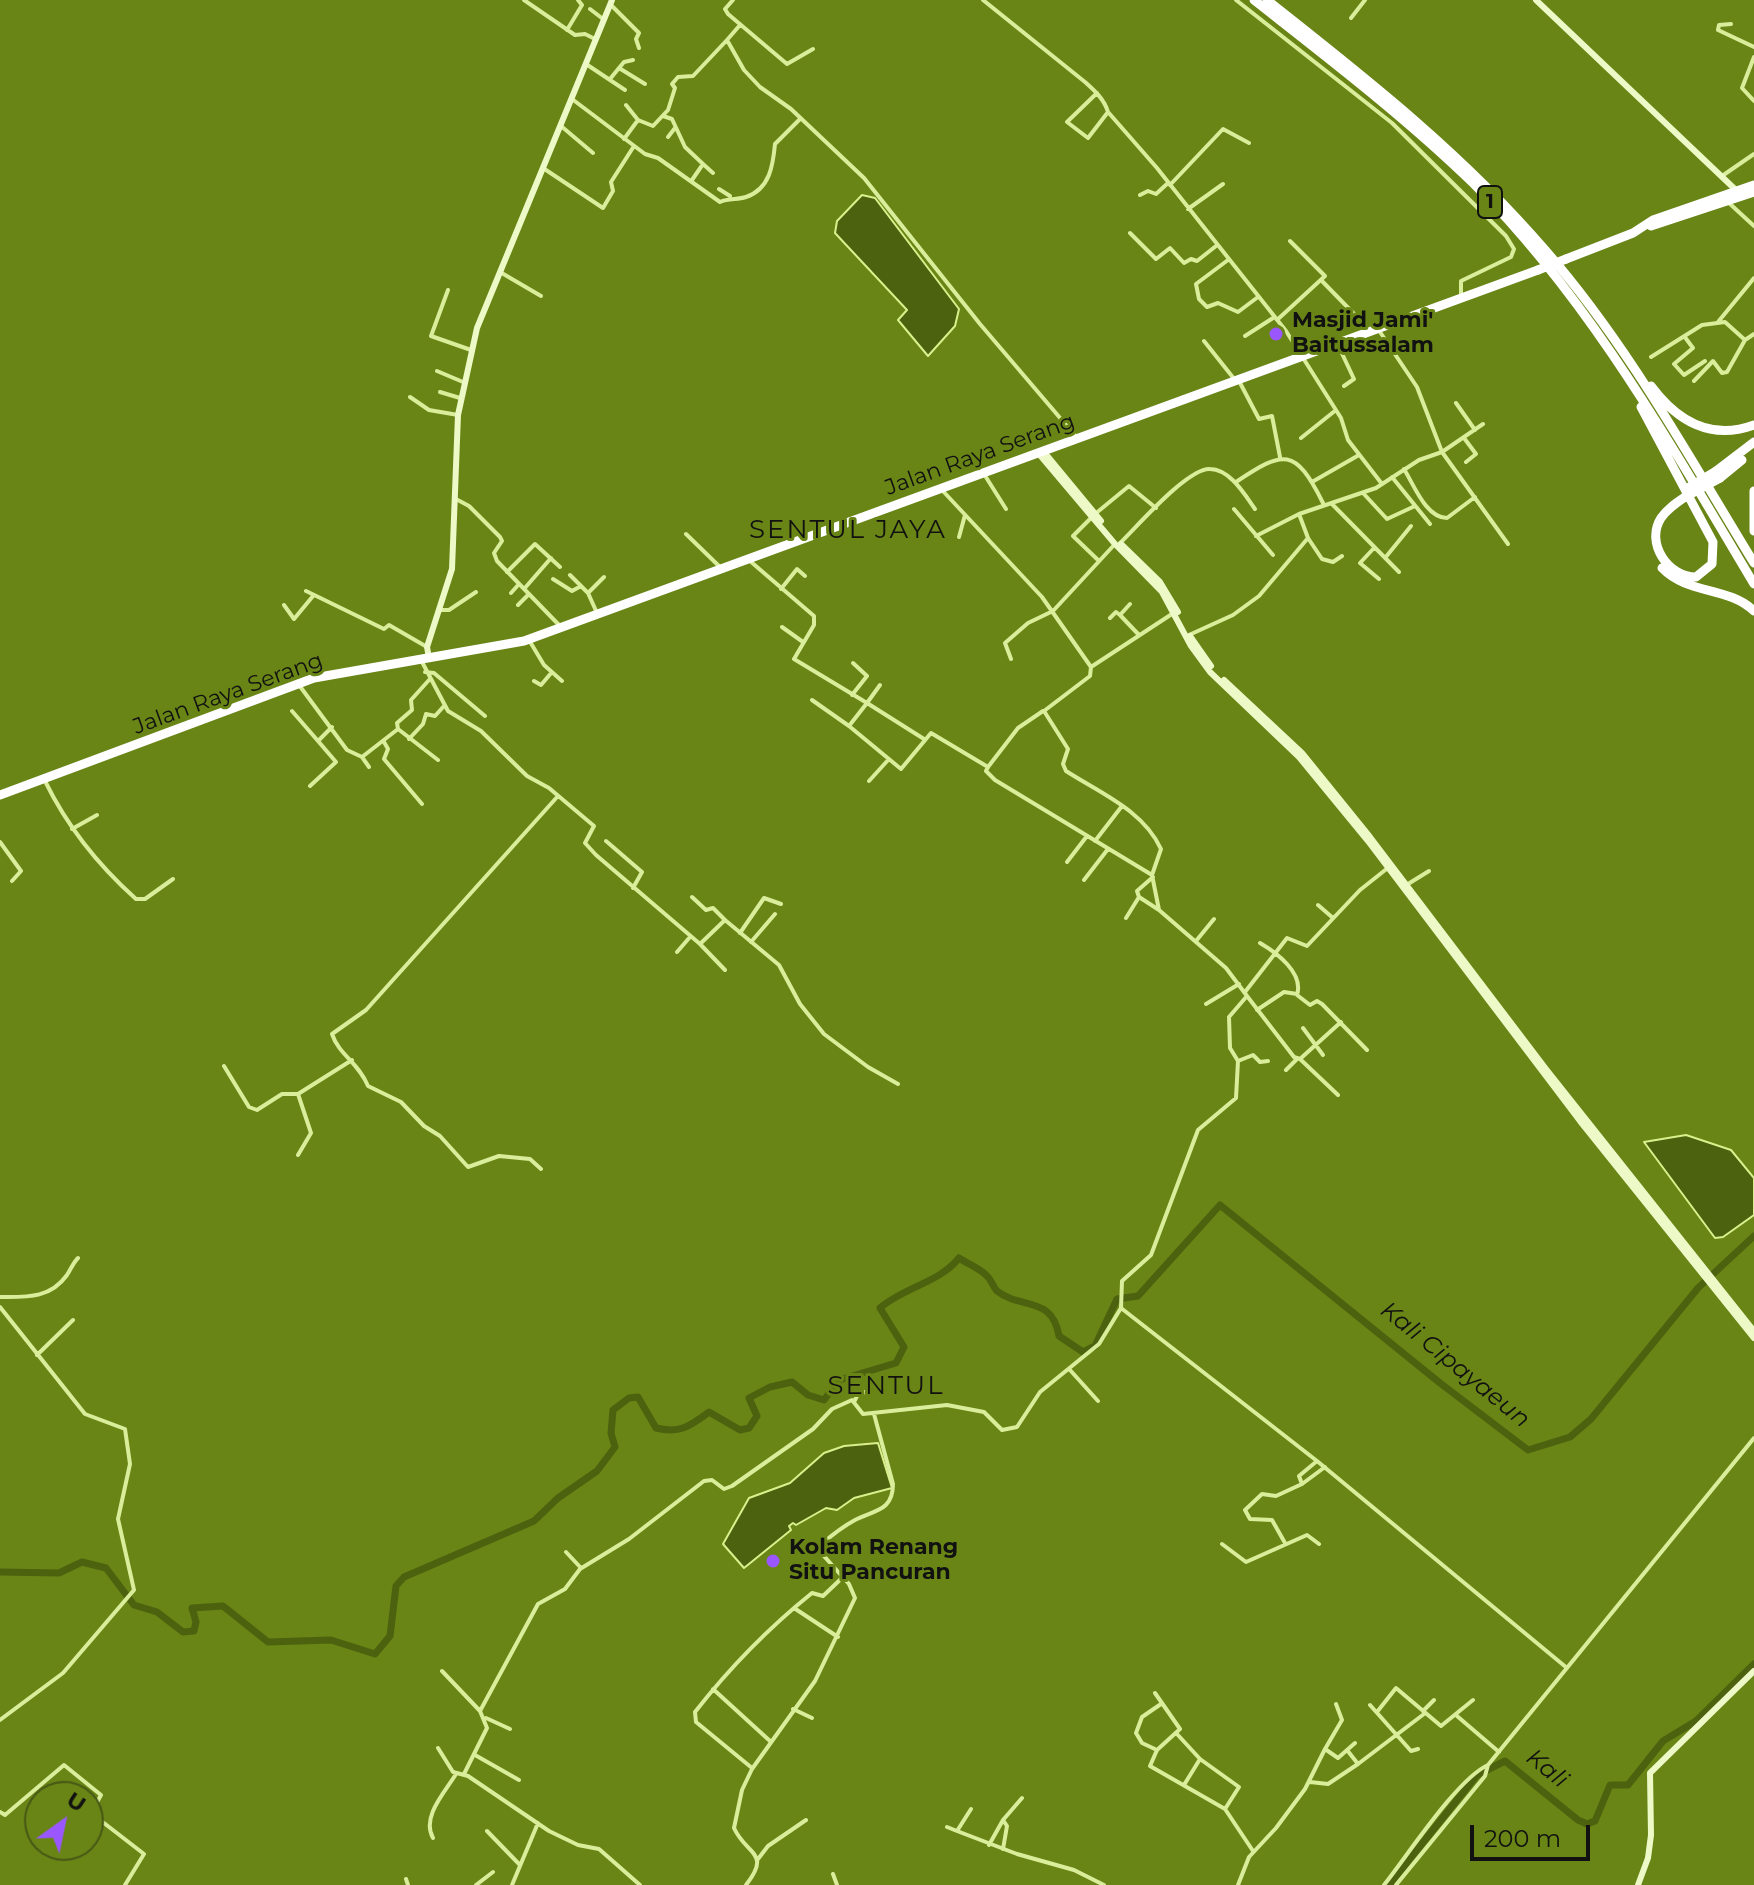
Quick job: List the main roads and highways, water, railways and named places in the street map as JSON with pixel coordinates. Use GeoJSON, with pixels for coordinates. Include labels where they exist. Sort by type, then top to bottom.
{"type":"FeatureCollection","features":[{"type":"Feature","properties":{"kind":"highway","name":"1"},"geometry":{"type":"LineString","coordinates":[[1254,0],[1385,104],[1473,184],[1538,255],[1623,371],[1754,584]]}},
{"type":"Feature","properties":{"kind":"highway","name":"1"},"geometry":{"type":"LineString","coordinates":[[1267,0],[1403,107],[1480,178],[1547,251],[1607,330],[1754,563]]}},
{"type":"Feature","properties":{"kind":"highway","name":"Jalan Raya Serang"},"geometry":{"type":"LineString","coordinates":[[0,795],[297,683],[336,673],[529,640],[1538,270],[1648,226],[1728,201],[1754,185]]}},
{"type":"Feature","properties":{"kind":"highway","name":"Jalan Raya Serang"},"geometry":{"type":"LineString","coordinates":[[1648,226],[1653,220],[1754,192]]}},
{"type":"Feature","properties":{"kind":"highway"},"geometry":{"type":"LineString","coordinates":[[1607,330],[1675,414],[1710,430],[1731,431],[1754,425]]}},
{"type":"Feature","properties":{"kind":"highway"},"geometry":{"type":"LineString","coordinates":[[1623,371],[1713,542],[1712,564],[1696,577],[1676,573],[1659,552],[1656,536],[1661,517],[1684,494]]}},
{"type":"Feature","properties":{"kind":"highway"},"geometry":{"type":"LineString","coordinates":[[1718,474],[1754,442]]}},
{"type":"Feature","properties":{"kind":"highway"},"geometry":{"type":"LineString","coordinates":[[1754,450],[1658,514],[1654,524],[1654,552],[1671,578],[1688,586],[1737,598],[1754,611]]}},
{"type":"Feature","properties":{"kind":"highway"},"geometry":{"type":"LineString","coordinates":[[1754,491],[1754,531]]}},
{"type":"Feature","properties":{"kind":"waterway","name":"Kali Cipayaeun"},"geometry":{"type":"LineString","coordinates":[[0,1572],[59,1573],[82,1562],[106,1568],[134,1605],[157,1612],[183,1632],[194,1631],[196,1622],[192,1608],[223,1606],[268,1642],[331,1640],[375,1654],[390,1636],[396,1586],[404,1577],[534,1521],[558,1498],[597,1471],[615,1447],[611,1433],[613,1410],[629,1398],[638,1397],[656,1428],[672,1430],[690,1425],[709,1412],[740,1430],[749,1428],[757,1416],[749,1398],[770,1387],[792,1382],[808,1395],[824,1400],[839,1380],[896,1363],[904,1347],[880,1308],[942,1273],[959,1258],[983,1273],[1006,1297],[1034,1305],[1050,1314],[1059,1336],[1083,1352],[1095,1346],[1117,1299],[1138,1296],[1220,1205],[1528,1450],[1570,1437],[1591,1419],[1698,1288],[1754,1236]]}},
{"type":"Feature","properties":{"kind":"waterway","name":"Kali"},"geometry":{"type":"LineString","coordinates":[[1389,1885],[1477,1775],[1505,1761],[1578,1820],[1587,1824],[1595,1821],[1610,1785],[1628,1785],[1663,1741],[1696,1721],[1754,1664]]}},
{"type":"Feature","properties":{"kind":"place","name":"Masjid Jami' Baitussalam"},"geometry":{"type":"Point","coordinates":[1276,334]}},
{"type":"Feature","properties":{"kind":"place","name":"Kolam Renang Situ Pancuran"},"geometry":{"type":"Point","coordinates":[773,1561]}},
{"type":"Feature","properties":{"kind":"district","name":"SENTUL JAYA"},"geometry":{"type":"Point","coordinates":[848,530]}},
{"type":"Feature","properties":{"kind":"district","name":"SENTUL"},"geometry":{"type":"Point","coordinates":[886,1386]}}]}
